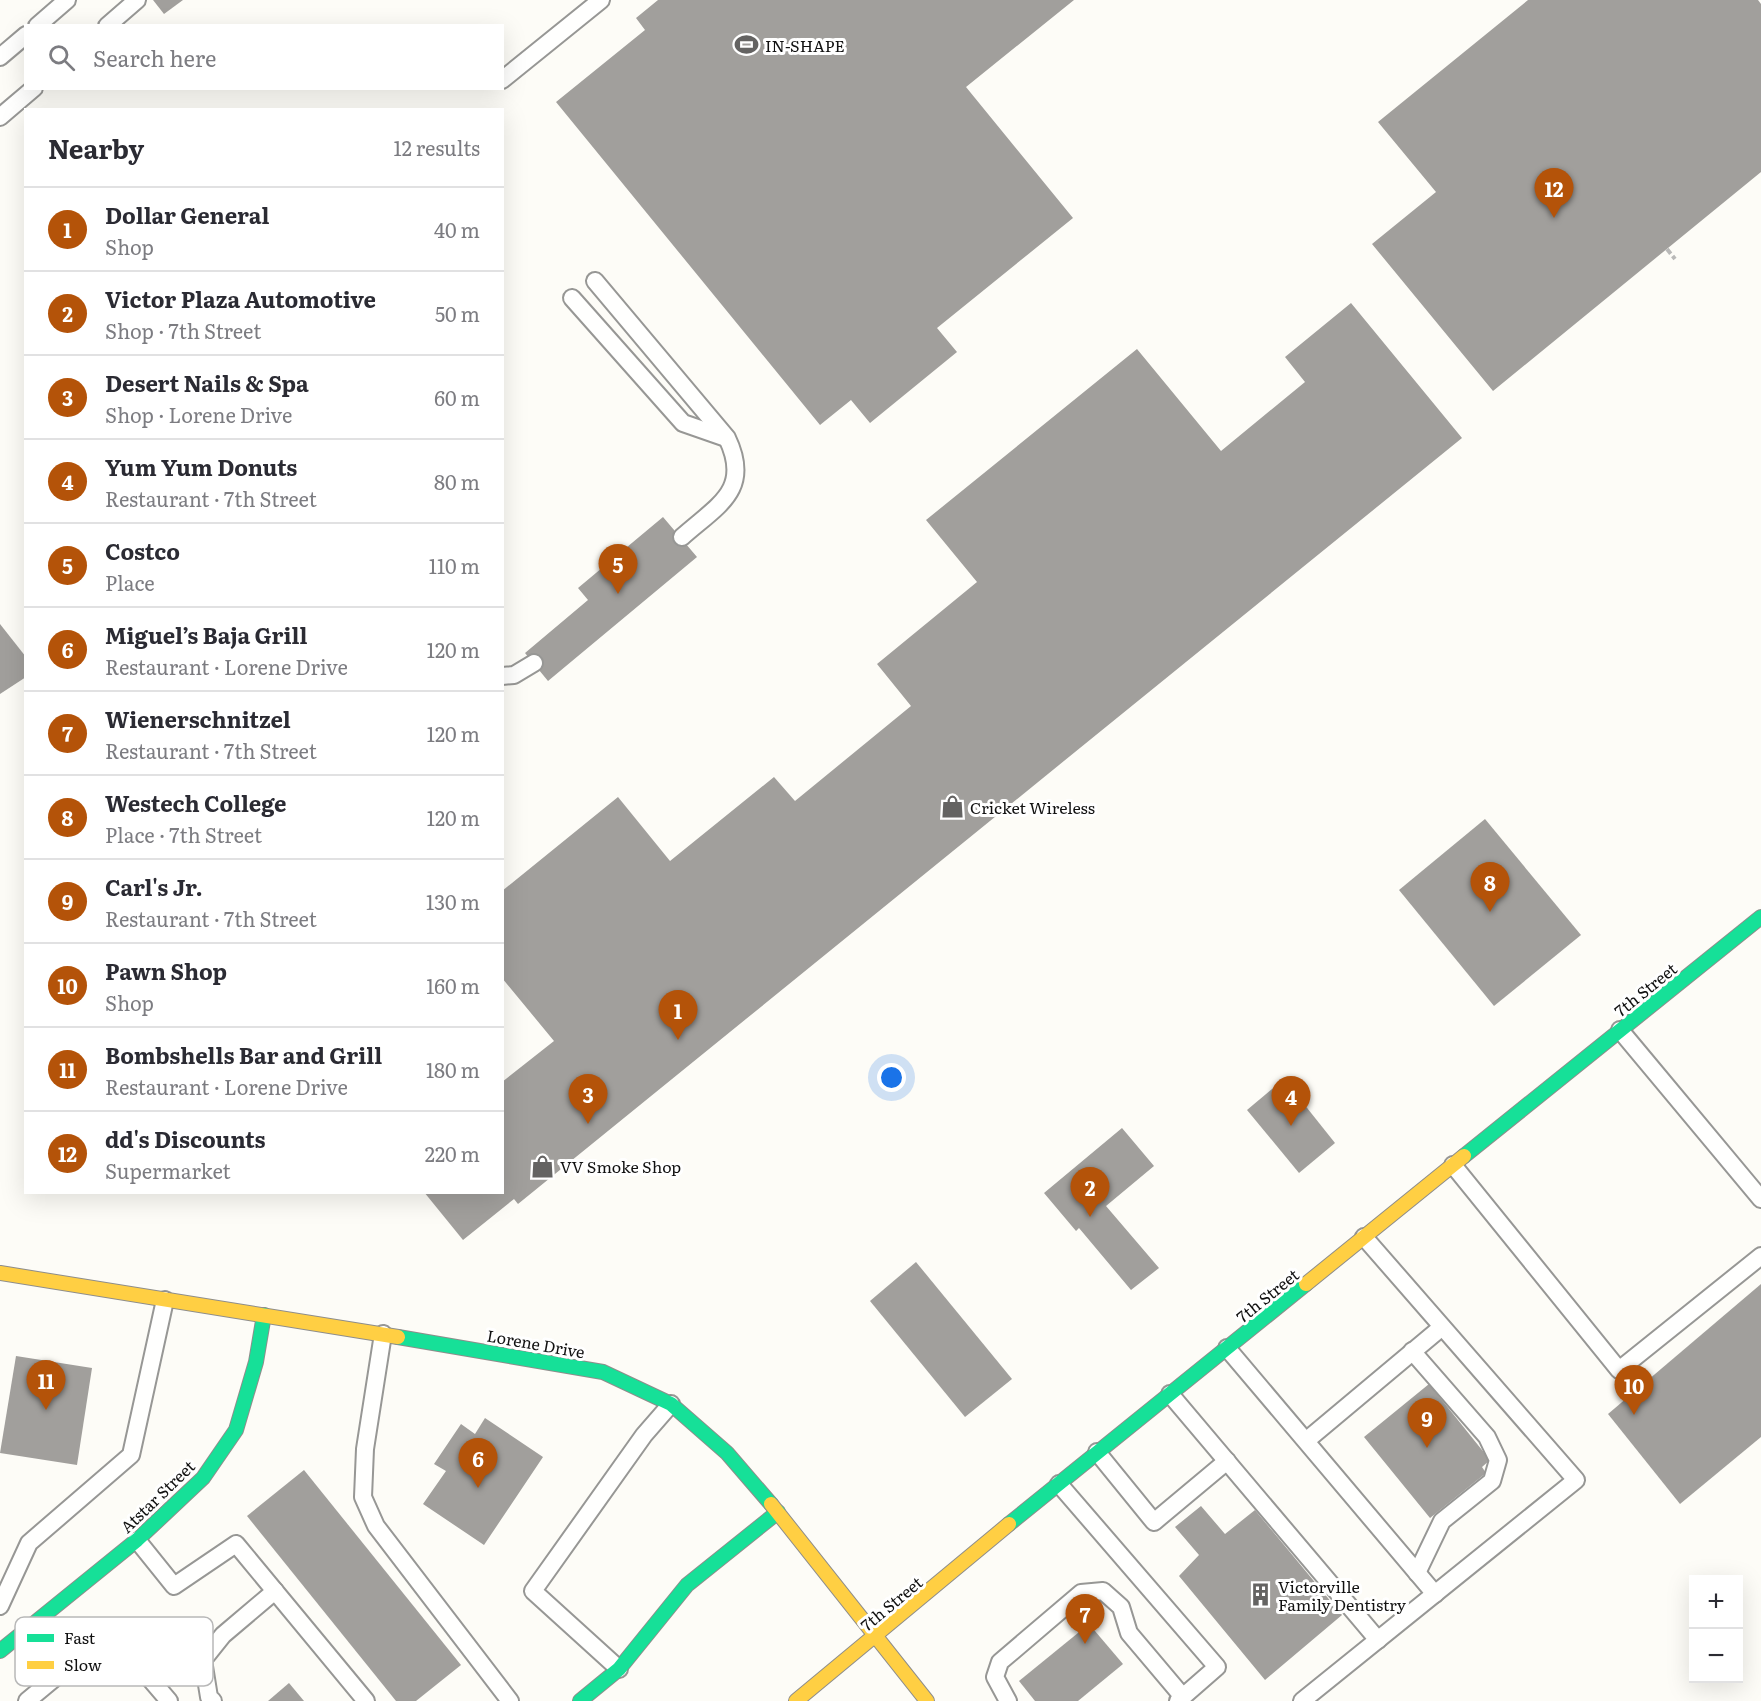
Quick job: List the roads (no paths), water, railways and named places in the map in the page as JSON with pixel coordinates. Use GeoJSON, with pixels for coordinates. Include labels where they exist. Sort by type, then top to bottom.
{"type":"FeatureCollection","features":[{"type":"Feature","properties":{"kind":"street","name":"7th Street"},"geometry":{"type":"LineString","coordinates":[[796,1701],[875,1638],[1097,1452],[1761,917]]}},
{"type":"Feature","properties":{"kind":"street","name":"Lorene Drive"},"geometry":{"type":"LineString","coordinates":[[0,1273],[383,1334],[603,1372],[670,1404],[727,1453],[778,1512],[875,1638],[927,1701]]}},
{"type":"Feature","properties":{"kind":"street","name":"Atstar Street"},"geometry":{"type":"LineString","coordinates":[[42,1617],[137,1540],[203,1478],[236,1430],[256,1362],[264,1315]]}},
{"type":"Feature","properties":{"kind":"street"},"geometry":{"type":"LineString","coordinates":[[580,1701],[619,1670],[687,1585],[778,1512]]}},
{"type":"Feature","properties":{"kind":"street","name":"Atstar Street"},"geometry":{"type":"LineString","coordinates":[[0,1651],[15,1639]]}},
{"type":"Feature","properties":{"kind":"lane"},"geometry":{"type":"LineString","coordinates":[[39,24],[67,0]]}},
{"type":"Feature","properties":{"kind":"lane"},"geometry":{"type":"LineString","coordinates":[[109,24],[137,0]]}},
{"type":"Feature","properties":{"kind":"lane"},"geometry":{"type":"LineString","coordinates":[[504,78],[601,0]]}},
{"type":"Feature","properties":{"kind":"lane"},"geometry":{"type":"LineString","coordinates":[[0,57],[24,37]]}},
{"type":"Feature","properties":{"kind":"lane"},"geometry":{"type":"LineString","coordinates":[[0,117],[32,90]]}},
{"type":"Feature","properties":{"kind":"lane"},"geometry":{"type":"LineString","coordinates":[[595,281],[727,438],[736,458],[737,478],[723,501],[682,537]]}},
{"type":"Feature","properties":{"kind":"lane"},"geometry":{"type":"LineString","coordinates":[[573,298],[683,423],[727,438]]}},
{"type":"Feature","properties":{"kind":"lane"},"geometry":{"type":"LineString","coordinates":[[504,676],[514,675],[534,663]]}},
{"type":"Feature","properties":{"kind":"lane"},"geometry":{"type":"LineString","coordinates":[[1620,1030],[1761,1199]]}},
{"type":"Feature","properties":{"kind":"lane"},"geometry":{"type":"LineString","coordinates":[[1454,1165],[1619,1370],[1761,1256]]}},
{"type":"Feature","properties":{"kind":"lane"},"geometry":{"type":"LineString","coordinates":[[1302,1701],[1576,1480],[1364,1238]]}},
{"type":"Feature","properties":{"kind":"lane"},"geometry":{"type":"LineString","coordinates":[[0,1606],[29,1544],[131,1455],[165,1300]]}},
{"type":"Feature","properties":{"kind":"lane"},"geometry":{"type":"LineString","coordinates":[[1307,1440],[1442,1327]]}},
{"type":"Feature","properties":{"kind":"lane"},"geometry":{"type":"LineString","coordinates":[[383,1334],[365,1449],[363,1497],[376,1526],[510,1701]]}},
{"type":"Feature","properties":{"kind":"lane"},"geometry":{"type":"LineString","coordinates":[[1227,1348],[1435,1594]]}},
{"type":"Feature","properties":{"kind":"lane"},"geometry":{"type":"LineString","coordinates":[[1412,1351],[1486,1437],[1498,1460],[1492,1481],[1442,1521],[1417,1573]]}},
{"type":"Feature","properties":{"kind":"lane"},"geometry":{"type":"LineString","coordinates":[[1170,1394],[1378,1640]]}},
{"type":"Feature","properties":{"kind":"lane"},"geometry":{"type":"LineString","coordinates":[[619,1670],[533,1591],[644,1435],[670,1404]]}},
{"type":"Feature","properties":{"kind":"lane"},"geometry":{"type":"LineString","coordinates":[[1097,1452],[1154,1522],[1227,1461]]}},
{"type":"Feature","properties":{"kind":"lane"},"geometry":{"type":"LineString","coordinates":[[1008,1701],[995,1677],[1000,1662],[1081,1593],[1102,1591],[1121,1607],[1129,1633],[1180,1699],[1217,1667],[1059,1484]]}},
{"type":"Feature","properties":{"kind":"lane"},"geometry":{"type":"LineString","coordinates":[[137,1540],[174,1586],[236,1544],[366,1701]]}},
{"type":"Feature","properties":{"kind":"lane"},"geometry":{"type":"LineString","coordinates":[[213,1648],[223,1635],[275,1591]]}},
{"type":"Feature","properties":{"kind":"lane"},"geometry":{"type":"LineString","coordinates":[[27,1701],[45,1686]]}},
{"type":"Feature","properties":{"kind":"lane"},"geometry":{"type":"LineString","coordinates":[[156,1686],[169,1701]]}},
{"type":"Feature","properties":{"kind":"lane"},"geometry":{"type":"LineString","coordinates":[[207,1686],[209,1697],[213,1701]]}},
{"type":"Feature","properties":{"kind":"place","name":"IN-SHAPE"},"geometry":{"type":"Point","coordinates":[747,45]}},
{"type":"Feature","properties":{"kind":"place","name":"dd's Discounts"},"geometry":{"type":"Point","coordinates":[1554,218]}},
{"type":"Feature","properties":{"kind":"place","name":"Costco"},"geometry":{"type":"Point","coordinates":[618,594]}},
{"type":"Feature","properties":{"kind":"place","name":"Cricket Wireless"},"geometry":{"type":"Point","coordinates":[952,807]}},
{"type":"Feature","properties":{"kind":"place","name":"Westech College"},"geometry":{"type":"Point","coordinates":[1490,912]}},
{"type":"Feature","properties":{"kind":"place","name":"Dollar General"},"geometry":{"type":"Point","coordinates":[678,1040]}},
{"type":"Feature","properties":{"kind":"place","name":"Desert Nails & Spa"},"geometry":{"type":"Point","coordinates":[588,1124]}},
{"type":"Feature","properties":{"kind":"place","name":"Yum Yum Donuts"},"geometry":{"type":"Point","coordinates":[1291,1126]}},
{"type":"Feature","properties":{"kind":"place","name":"VV Smoke Shop"},"geometry":{"type":"Point","coordinates":[542,1166]}},
{"type":"Feature","properties":{"kind":"place","name":"Victor Plaza Automotive"},"geometry":{"type":"Point","coordinates":[1090,1217]}},
{"type":"Feature","properties":{"kind":"place","name":"Bombshells Bar and Grill"},"geometry":{"type":"Point","coordinates":[46,1410]}},
{"type":"Feature","properties":{"kind":"place","name":"Pawn Shop"},"geometry":{"type":"Point","coordinates":[1634,1415]}},
{"type":"Feature","properties":{"kind":"place","name":"Carl's Jr."},"geometry":{"type":"Point","coordinates":[1427,1448]}},
{"type":"Feature","properties":{"kind":"place","name":"Miguel’s Baja Grill"},"geometry":{"type":"Point","coordinates":[478,1488]}},
{"type":"Feature","properties":{"kind":"place","name":"Victorville Family Dentistry"},"geometry":{"type":"Point","coordinates":[1260,1595]}},
{"type":"Feature","properties":{"kind":"place","name":"Wienerschnitzel"},"geometry":{"type":"Point","coordinates":[1085,1644]}}]}
